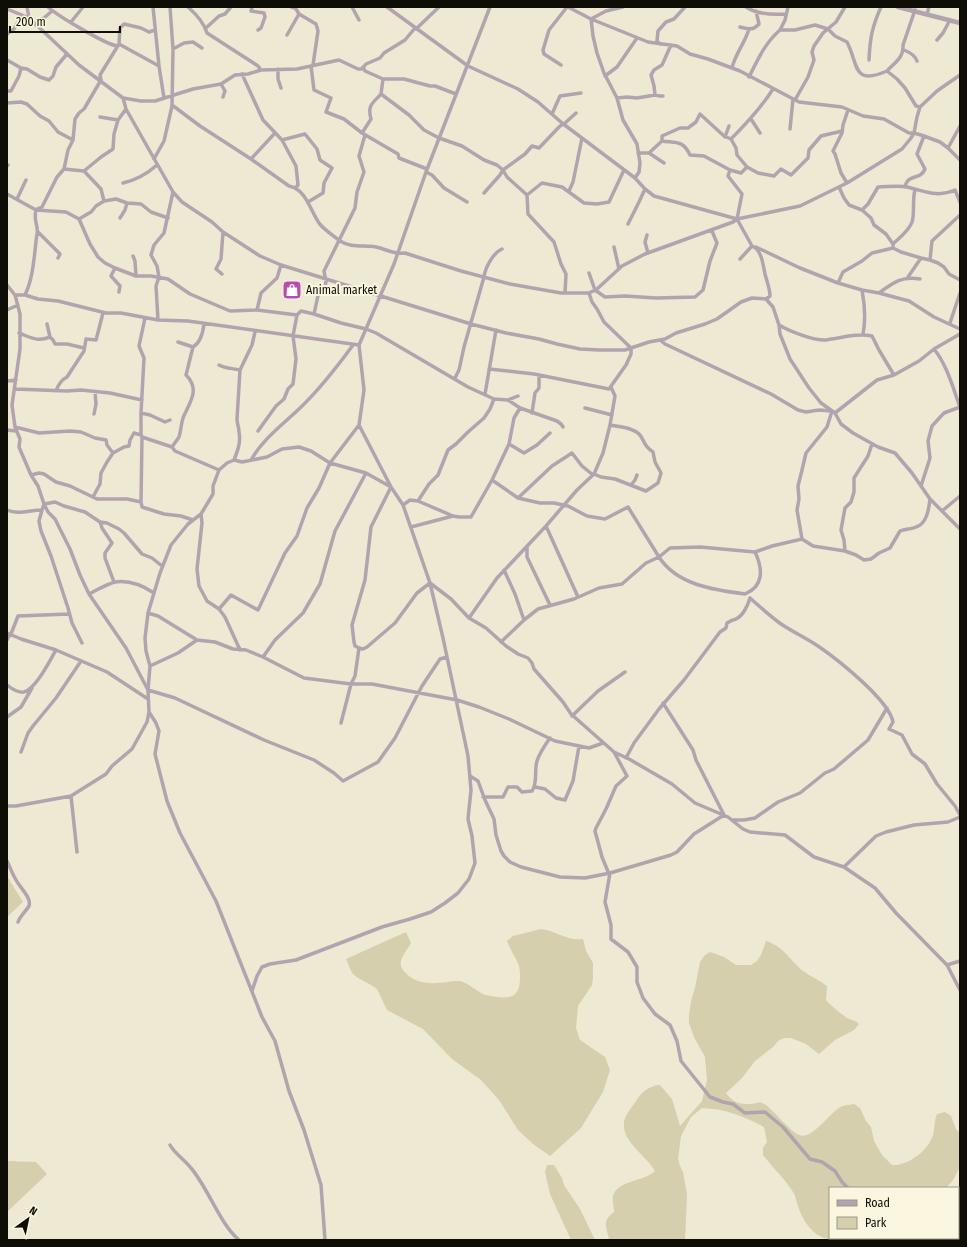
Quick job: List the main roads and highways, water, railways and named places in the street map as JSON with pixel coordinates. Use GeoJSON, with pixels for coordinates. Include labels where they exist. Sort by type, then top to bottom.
{"type":"FeatureCollection","features":[{"type":"Feature","properties":{"kind":"place","name":"Animal market"},"geometry":{"type":"Point","coordinates":[292,290]}}]}
